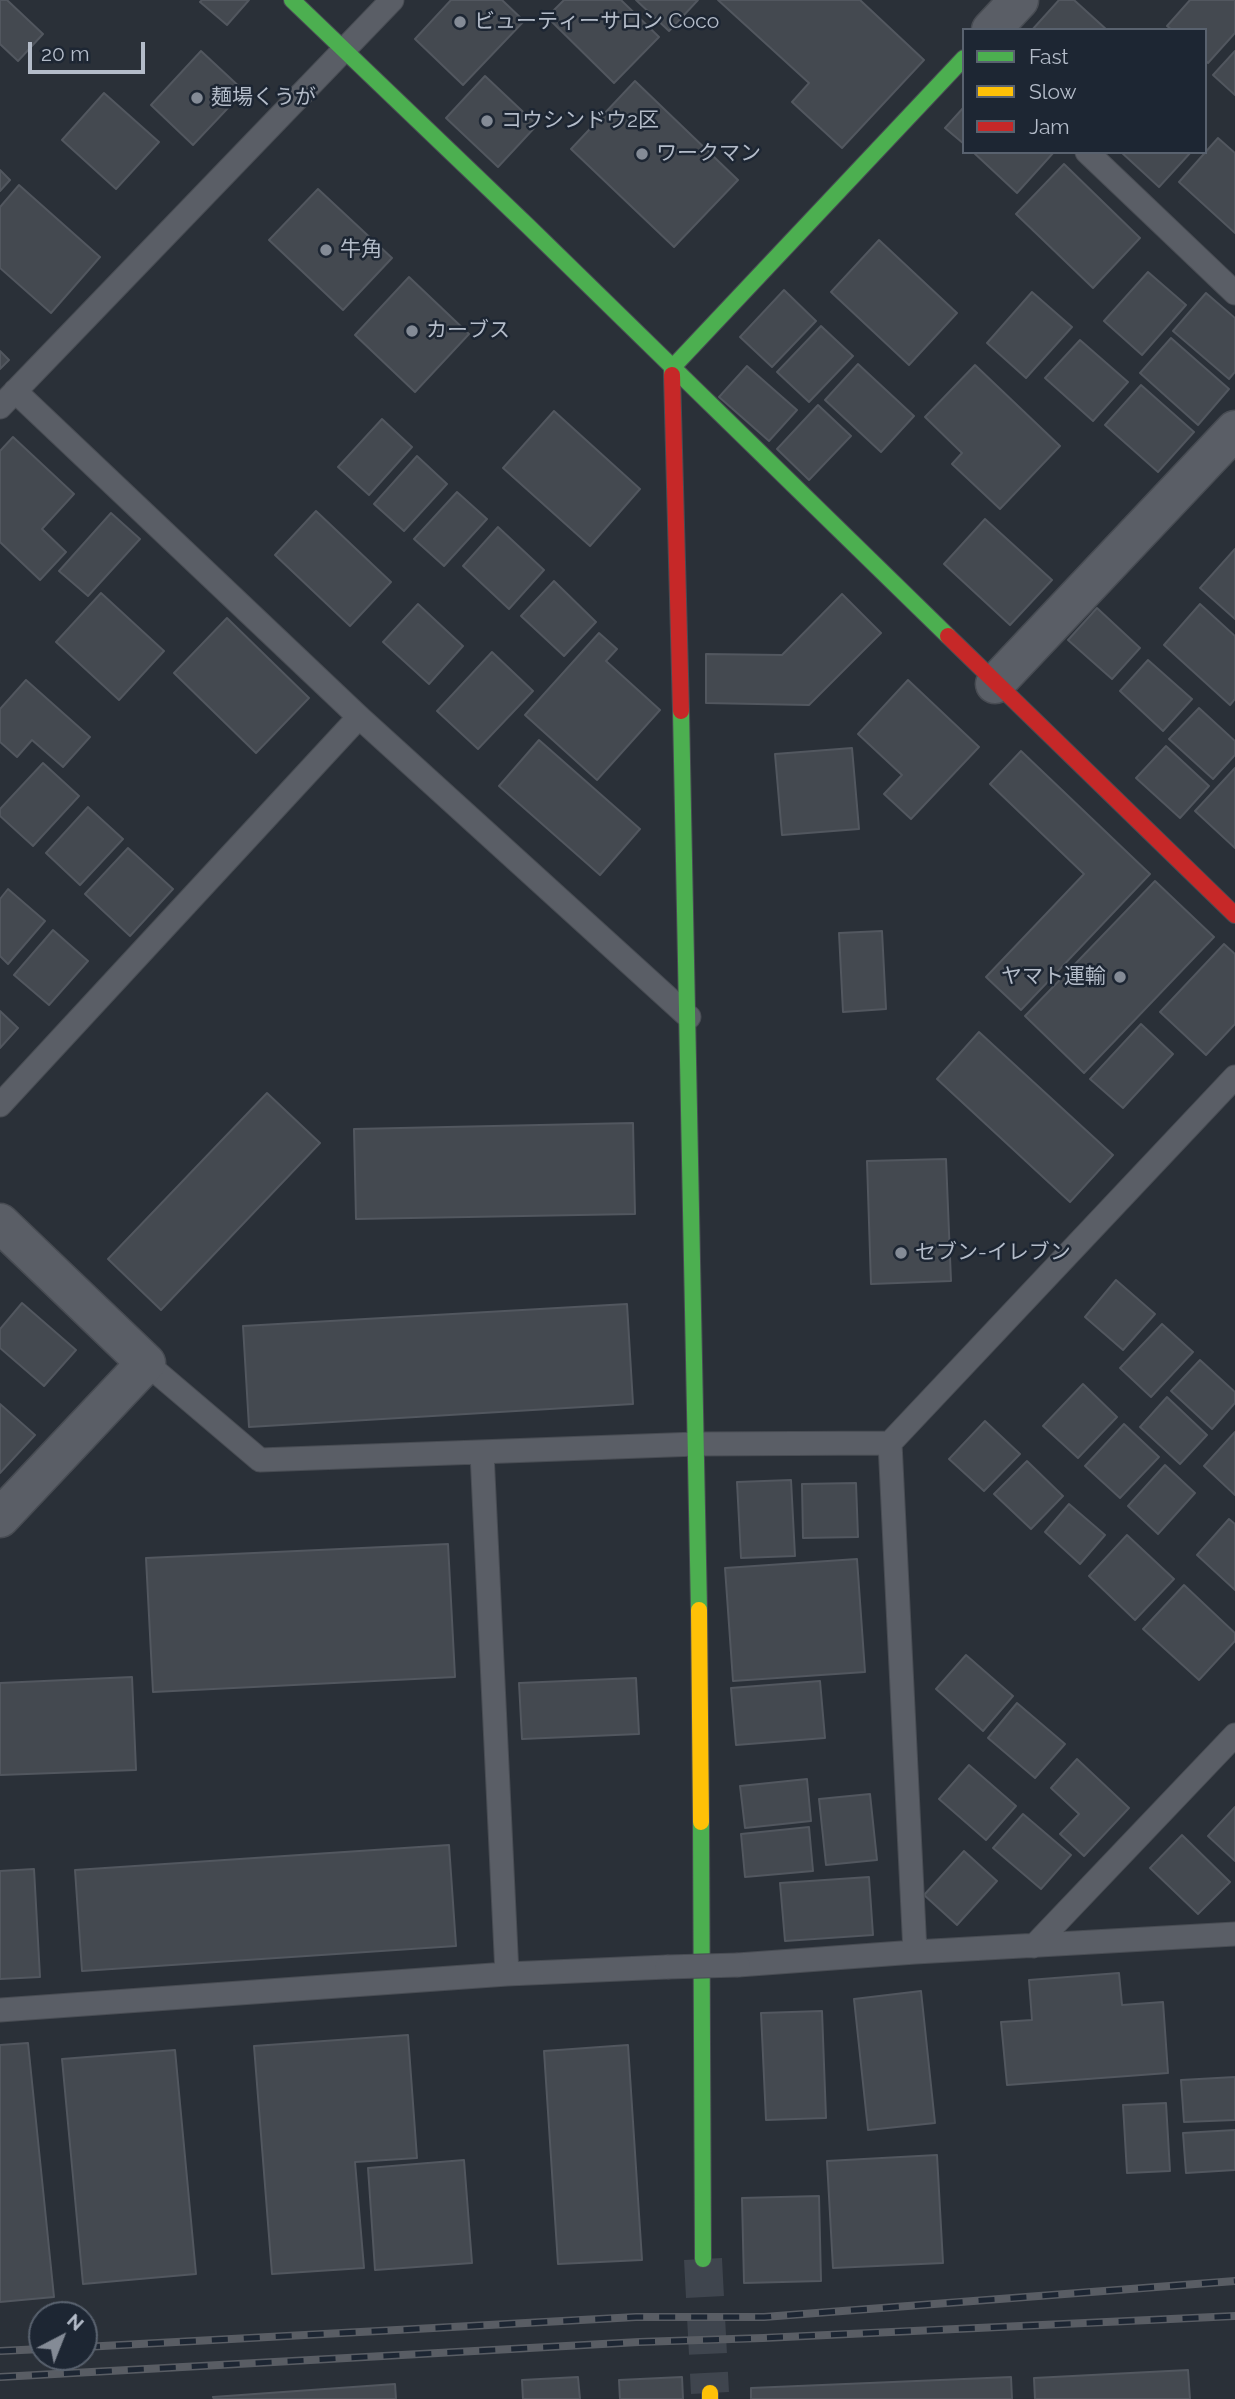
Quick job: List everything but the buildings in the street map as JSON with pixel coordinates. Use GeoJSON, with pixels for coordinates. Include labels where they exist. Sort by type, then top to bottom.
{"type":"FeatureCollection","features":[{"type":"Feature","properties":{"kind":"street"},"geometry":{"type":"LineString","coordinates":[[292,0],[1235,915]]}},
{"type":"Feature","properties":{"kind":"street"},"geometry":{"type":"LineString","coordinates":[[992,28],[1019,0]]}},
{"type":"Feature","properties":{"kind":"street"},"geometry":{"type":"LineString","coordinates":[[703,2259],[697,1444],[690,1017],[672,368],[962,60]]}},
{"type":"Feature","properties":{"kind":"street"},"geometry":{"type":"LineString","coordinates":[[995,684],[1235,430]]}},
{"type":"Feature","properties":{"kind":"street"},"geometry":{"type":"LineString","coordinates":[[0,1223],[146,1363],[0,1518]]}},
{"type":"Feature","properties":{"kind":"lane"},"geometry":{"type":"LineString","coordinates":[[392,0],[8,399],[690,1017]]}},
{"type":"Feature","properties":{"kind":"lane"},"geometry":{"type":"LineString","coordinates":[[1089,154],[1235,293]]}},
{"type":"Feature","properties":{"kind":"lane"},"geometry":{"type":"LineString","coordinates":[[0,1105],[359,718]]}},
{"type":"Feature","properties":{"kind":"lane"},"geometry":{"type":"LineString","coordinates":[[915,1952],[890,1443],[1235,1077]]}},
{"type":"Feature","properties":{"kind":"lane"},"geometry":{"type":"LineString","coordinates":[[146,1363],[260,1460],[697,1444],[890,1443]]}},
{"type":"Feature","properties":{"kind":"lane"},"geometry":{"type":"LineString","coordinates":[[482,1453],[508,1974]]}},
{"type":"Feature","properties":{"kind":"lane"},"geometry":{"type":"LineString","coordinates":[[1034,1946],[1235,1735]]}},
{"type":"Feature","properties":{"kind":"lane"},"geometry":{"type":"LineString","coordinates":[[0,2010],[508,1974],[738,1965],[1235,1934]]}},
{"type":"Feature","properties":{"kind":"tunnel"},"geometry":{"type":"LineString","coordinates":[[703,2259],[710,2393]]}},
{"type":"Feature","properties":{"kind":"railway"},"geometry":{"type":"LineString","coordinates":[[98,2346],[636,2317],[764,2317],[1235,2281]]}},
{"type":"Feature","properties":{"kind":"railway"},"geometry":{"type":"LineString","coordinates":[[0,2377],[639,2342],[1235,2316]]}},
{"type":"Feature","properties":{"kind":"railway"},"geometry":{"type":"LineString","coordinates":[[0,2351],[28,2350]]}},
{"type":"Feature","properties":{"kind":"traffic: fast"},"geometry":{"type":"LineString","coordinates":[[292,0],[948,636]]}},
{"type":"Feature","properties":{"kind":"traffic: fast"},"geometry":{"type":"LineString","coordinates":[[672,375],[672,368],[962,60]]}},
{"type":"Feature","properties":{"kind":"traffic: fast"},"geometry":{"type":"LineString","coordinates":[[681,711],[699,1610]]}},
{"type":"Feature","properties":{"kind":"traffic: fast"},"geometry":{"type":"LineString","coordinates":[[701,1822],[703,2259]]}},
{"type":"Feature","properties":{"kind":"traffic: slow"},"geometry":{"type":"LineString","coordinates":[[699,1610],[701,1822]]}},
{"type":"Feature","properties":{"kind":"traffic: slow"},"geometry":{"type":"LineString","coordinates":[[710,2393],[710,2399]]}},
{"type":"Feature","properties":{"kind":"traffic: jam"},"geometry":{"type":"LineString","coordinates":[[672,375],[681,711]]}},
{"type":"Feature","properties":{"kind":"traffic: jam"},"geometry":{"type":"LineString","coordinates":[[948,636],[1235,915]]}},
{"type":"Feature","properties":{"kind":"place","name":"ビューティーサロン Coco"},"geometry":{"type":"Point","coordinates":[460,22]}},
{"type":"Feature","properties":{"kind":"place","name":"麺場くうが"},"geometry":{"type":"Point","coordinates":[197,98]}},
{"type":"Feature","properties":{"kind":"place","name":"コウシンドウ2区"},"geometry":{"type":"Point","coordinates":[487,121]}},
{"type":"Feature","properties":{"kind":"place","name":"ワークマン"},"geometry":{"type":"Point","coordinates":[642,154]}},
{"type":"Feature","properties":{"kind":"place","name":"牛角"},"geometry":{"type":"Point","coordinates":[326,250]}},
{"type":"Feature","properties":{"kind":"place","name":"カーブス"},"geometry":{"type":"Point","coordinates":[412,331]}},
{"type":"Feature","properties":{"kind":"place","name":"ヤマト運輸"},"geometry":{"type":"Point","coordinates":[1120,977]}},
{"type":"Feature","properties":{"kind":"place","name":"セブン-イレブン"},"geometry":{"type":"Point","coordinates":[901,1253]}}]}
